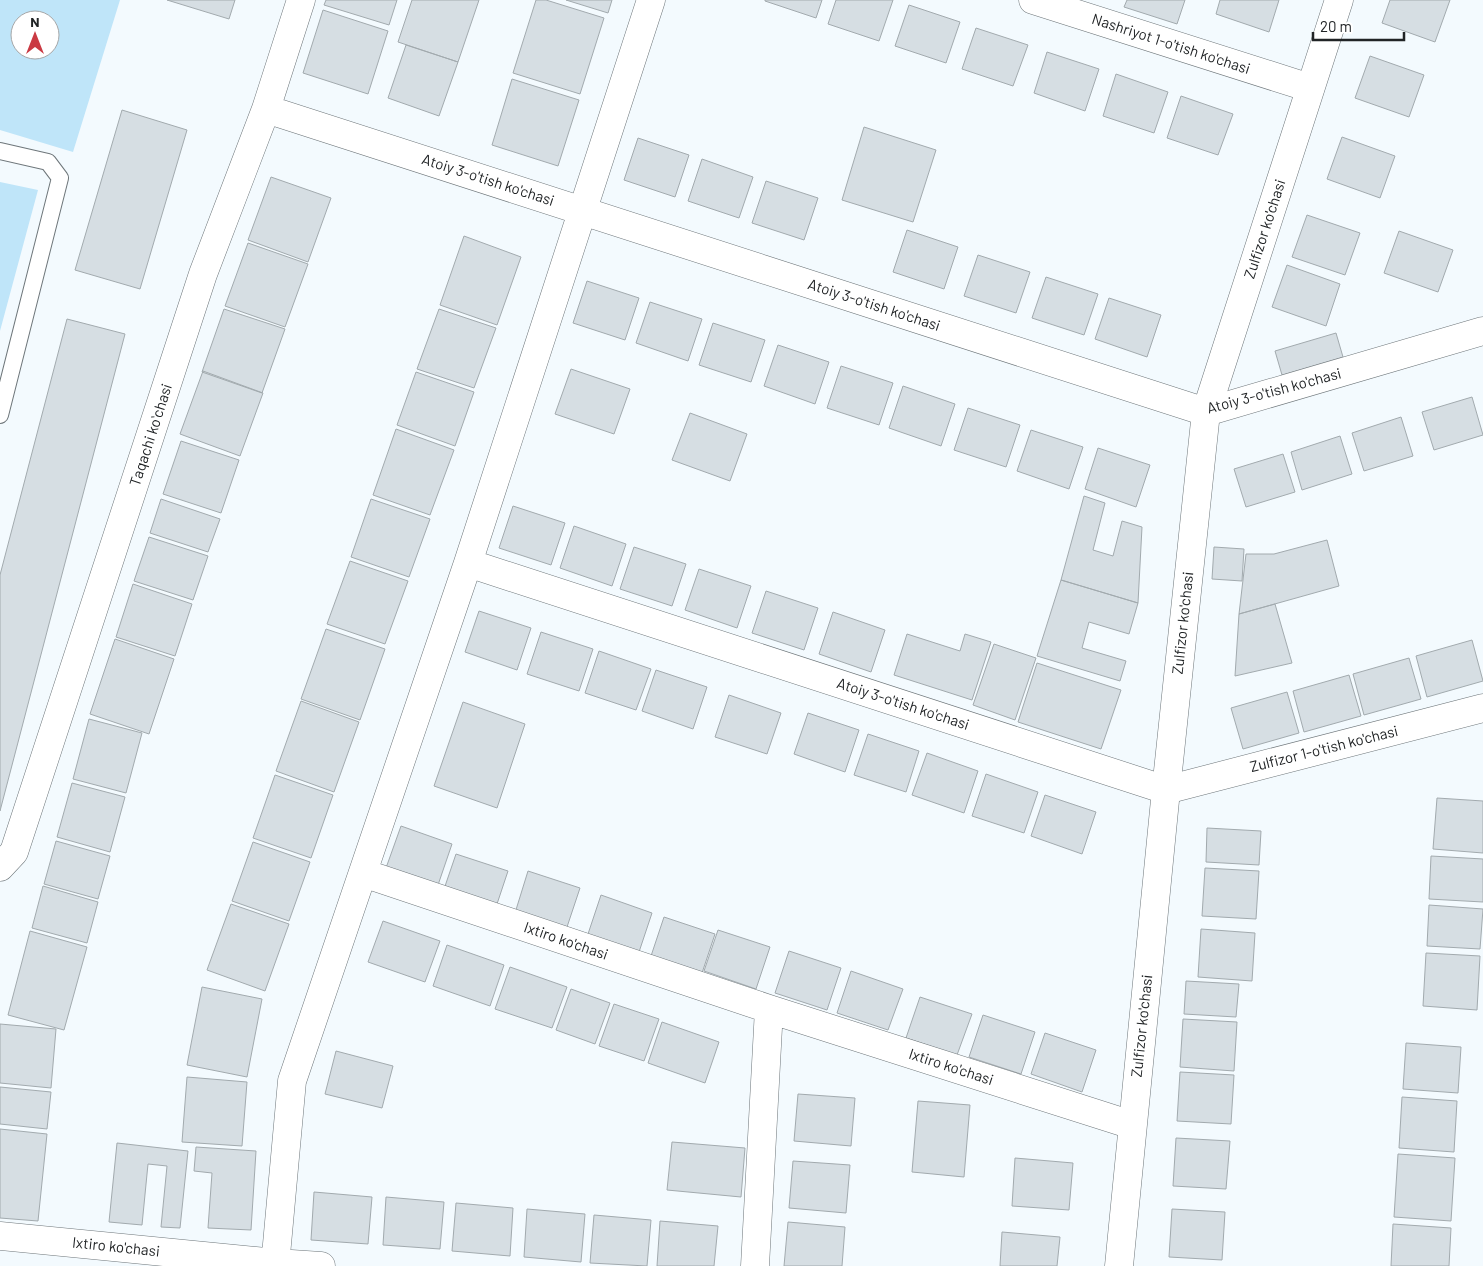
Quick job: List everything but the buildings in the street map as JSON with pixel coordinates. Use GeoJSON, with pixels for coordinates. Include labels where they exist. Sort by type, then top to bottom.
{"type":"FeatureCollection","features":[{"type":"Feature","properties":{"kind":"street","name":"Taqachi koʻchasi"},"geometry":{"type":"LineString","coordinates":[[0,867],[14,852],[203,274],[266,109],[301,0]]}},
{"type":"Feature","properties":{"kind":"street"},"geometry":{"type":"LineString","coordinates":[[275,1264],[292,1081],[468,563],[650,0]]}},
{"type":"Feature","properties":{"kind":"street","name":"Nashriyot 1-o'tish ko'chasi"},"geometry":{"type":"LineString","coordinates":[[1032,0],[1310,88]]}},
{"type":"Feature","properties":{"kind":"street","name":"Zulfizor ko'chasi"},"geometry":{"type":"LineString","coordinates":[[1119,1266],[1206,412],[1339,0]]}},
{"type":"Feature","properties":{"kind":"street","name":"Atoiy 3-o'tish ko'chasi"},"geometry":{"type":"LineString","coordinates":[[266,109],[1206,412],[1483,331]]}},
{"type":"Feature","properties":{"kind":"street","name":"Atoiy 3-o'tish ko'chasi"},"geometry":{"type":"LineString","coordinates":[[468,563],[1166,790]]}},
{"type":"Feature","properties":{"kind":"street","name":"Zulfizor 1-o'tish ko'chasi"},"geometry":{"type":"LineString","coordinates":[[1166,790],[1483,708]]}},
{"type":"Feature","properties":{"kind":"street","name":"Ixtiro ko'chasi"},"geometry":{"type":"LineString","coordinates":[[363,873],[769,1009],[1132,1125]]}},
{"type":"Feature","properties":{"kind":"street"},"geometry":{"type":"LineString","coordinates":[[755,1266],[769,1009]]}},
{"type":"Feature","properties":{"kind":"street","name":"Ixtiro ko'chasi"},"geometry":{"type":"LineString","coordinates":[[0,1236],[275,1264],[321,1266]]}},
{"type":"Feature","properties":{"kind":"lane"},"geometry":{"type":"LineString","coordinates":[[0,151],[48,162],[60,178],[0,415]]}},
{"type":"Feature","properties":{"kind":"shaded area"},"geometry":{"type":"Polygon","coordinates":[[[0,0],[120,0],[73,152],[0,130],[0,0]]]}},
{"type":"Feature","properties":{"kind":"shaded area"},"geometry":{"type":"Polygon","coordinates":[[[0,182],[38,190],[0,331],[0,182]]]}}]}
